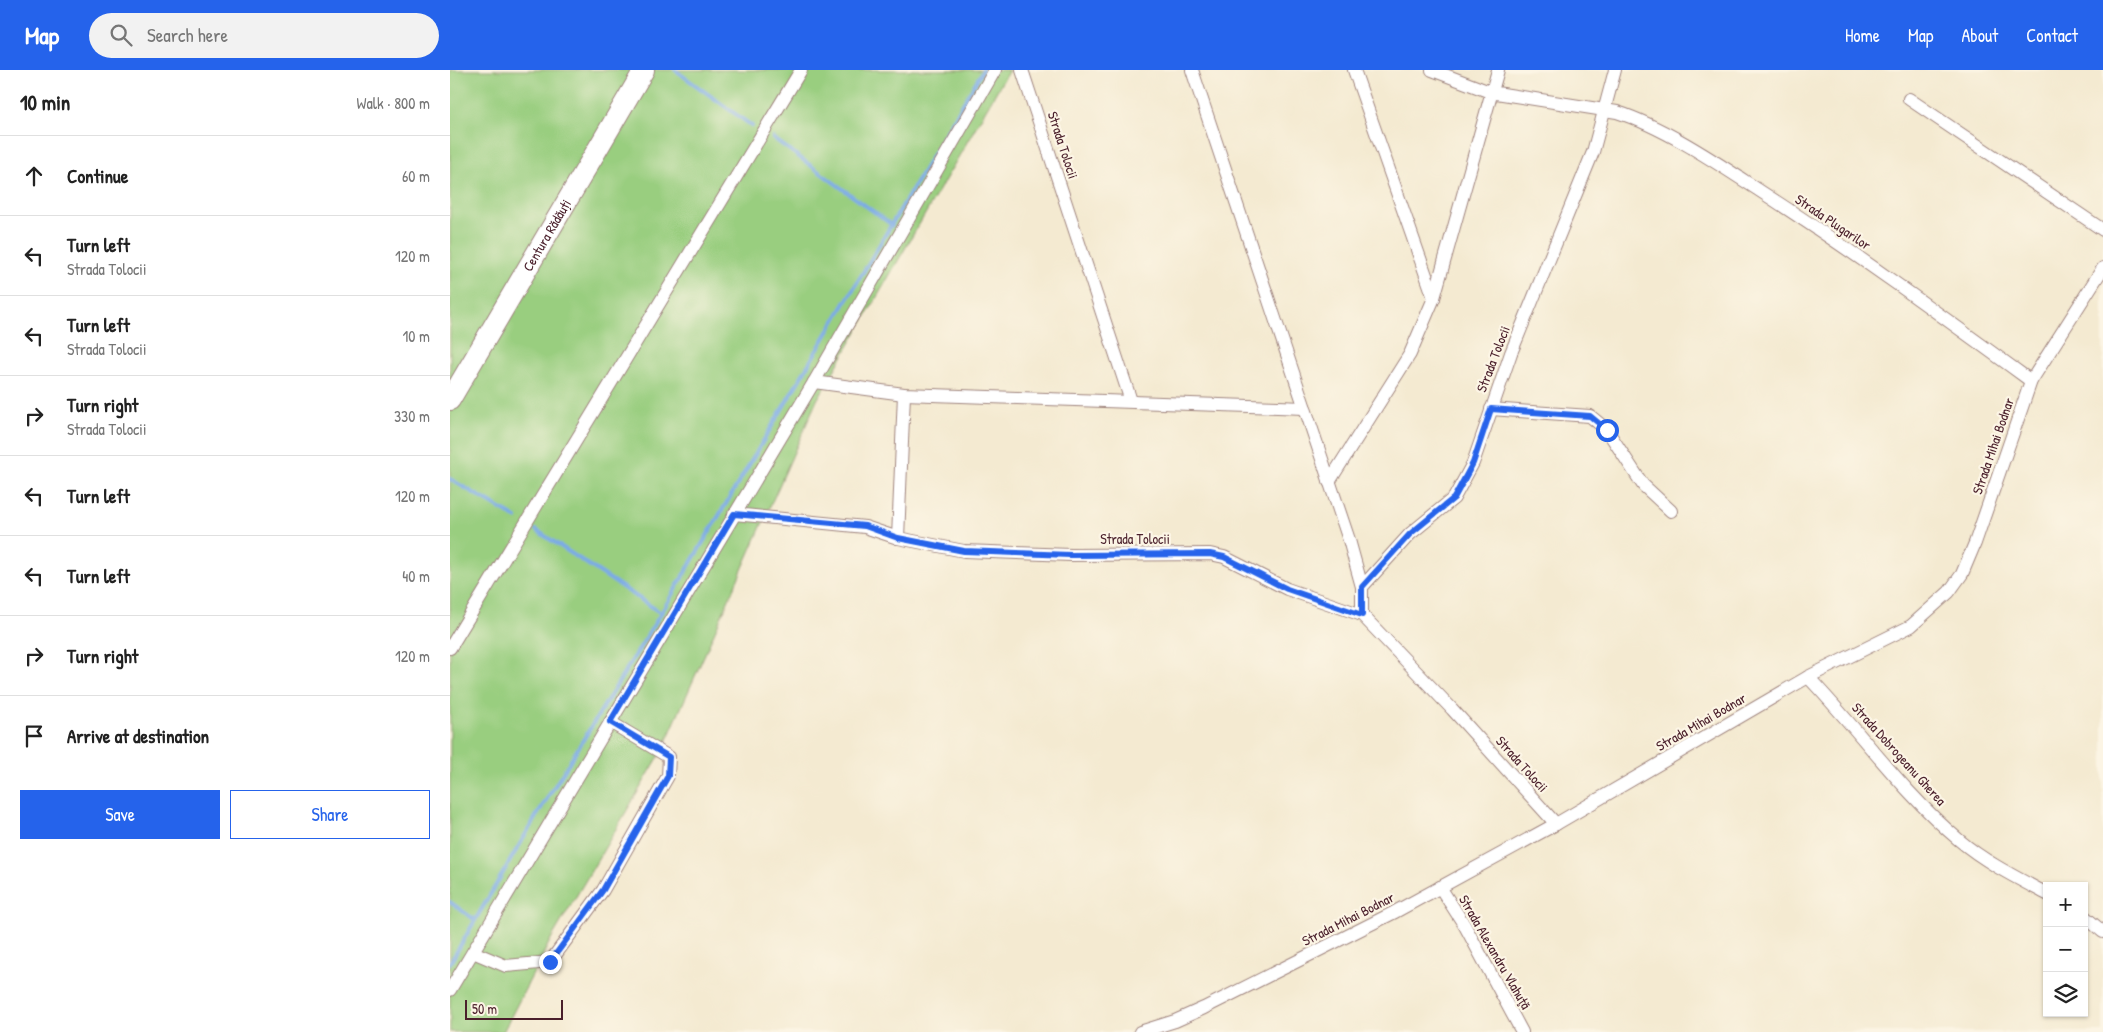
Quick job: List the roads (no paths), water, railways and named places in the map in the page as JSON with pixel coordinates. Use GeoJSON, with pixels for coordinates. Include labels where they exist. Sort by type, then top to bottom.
{"type":"FeatureCollection","features":[{"type":"Feature","properties":{"kind":"main road","name":"Centura Rădăuți"},"geometry":{"type":"LineString","coordinates":[[450,400],[644,70]]}},
{"type":"Feature","properties":{"kind":"street"},"geometry":{"type":"LineString","coordinates":[[450,648],[801,70]]}},
{"type":"Feature","properties":{"kind":"street"},"geometry":{"type":"LineString","coordinates":[[450,990],[814,382],[995,70]]}},
{"type":"Feature","properties":{"kind":"street","name":"Strada Tolocii"},"geometry":{"type":"LineString","coordinates":[[1022,70],[1131,401]]}},
{"type":"Feature","properties":{"kind":"street"},"geometry":{"type":"LineString","coordinates":[[1192,70],[1349,540],[1362,587],[1362,615]]}},
{"type":"Feature","properties":{"kind":"street"},"geometry":{"type":"LineString","coordinates":[[1354,70],[1434,298]]}},
{"type":"Feature","properties":{"kind":"street"},"geometry":{"type":"LineString","coordinates":[[1432,70],[1490,92],[1605,110]]}},
{"type":"Feature","properties":{"kind":"street"},"geometry":{"type":"LineString","coordinates":[[1329,482],[1410,354],[1434,298],[1490,92],[1498,70]]}},
{"type":"Feature","properties":{"kind":"street","name":"Strada Tolocii"},"geometry":{"type":"LineString","coordinates":[[1362,587],[1410,534],[1454,498],[1473,463],[1510,353],[1592,152],[1615,70]]}},
{"type":"Feature","properties":{"kind":"street"},"geometry":{"type":"LineString","coordinates":[[1909,98],[2103,230]]}},
{"type":"Feature","properties":{"kind":"street","name":"Strada Plugarilor"},"geometry":{"type":"LineString","coordinates":[[1605,110],[1631,117],[1709,158],[1814,226],[2031,381]]}},
{"type":"Feature","properties":{"kind":"street","name":"Strada Mihai Bodnar"},"geometry":{"type":"LineString","coordinates":[[1140,1032],[1175,1021],[1204,1008],[1440,887],[1556,824],[1808,677],[1911,626],[1949,592],[1962,574],[1975,543],[2031,381],[2103,268]]}},
{"type":"Feature","properties":{"kind":"street"},"geometry":{"type":"LineString","coordinates":[[814,382],[904,394],[1305,408]]}},
{"type":"Feature","properties":{"kind":"street"},"geometry":{"type":"LineString","coordinates":[[898,538],[904,394]]}},
{"type":"Feature","properties":{"kind":"street"},"geometry":{"type":"LineString","coordinates":[[1491,409],[1590,416],[1607,430],[1643,485],[1671,510]]}},
{"type":"Feature","properties":{"kind":"street","name":"Strada Tolocii"},"geometry":{"type":"LineString","coordinates":[[734,514],[865,526],[898,538],[964,551],[1070,555],[1210,554],[1224,557],[1287,589],[1362,615],[1452,709],[1556,824]]}},
{"type":"Feature","properties":{"kind":"street","name":"Strada Dobrogeanu Gherea"},"geometry":{"type":"LineString","coordinates":[[1808,677],[1844,714],[1908,792],[1959,841],[2007,872],[2043,892]]}},
{"type":"Feature","properties":{"kind":"street"},"geometry":{"type":"LineString","coordinates":[[473,952],[506,966],[550,962],[603,890],[668,776],[669,757],[610,722]]}},
{"type":"Feature","properties":{"kind":"street","name":"Strada Alexandru Vlahuţă"},"geometry":{"type":"LineString","coordinates":[[1440,887],[1470,935],[1522,1032]]}},
{"type":"Feature","properties":{"kind":"street"},"geometry":{"type":"LineString","coordinates":[[2088,919],[2103,932]]}},
{"type":"Feature","properties":{"kind":"waterway"},"geometry":{"type":"LineString","coordinates":[[675,70],[752,126]]}},
{"type":"Feature","properties":{"kind":"waterway"},"geometry":{"type":"LineString","coordinates":[[450,963],[537,815],[666,605],[983,70]]}},
{"type":"Feature","properties":{"kind":"waterway"},"geometry":{"type":"LineString","coordinates":[[773,138],[892,225]]}},
{"type":"Feature","properties":{"kind":"waterway"},"geometry":{"type":"LineString","coordinates":[[450,479],[516,518]]}},
{"type":"Feature","properties":{"kind":"waterway"},"geometry":{"type":"LineString","coordinates":[[536,530],[661,613]]}},
{"type":"Feature","properties":{"kind":"waterway"},"geometry":{"type":"LineString","coordinates":[[450,902],[475,920]]}}]}
